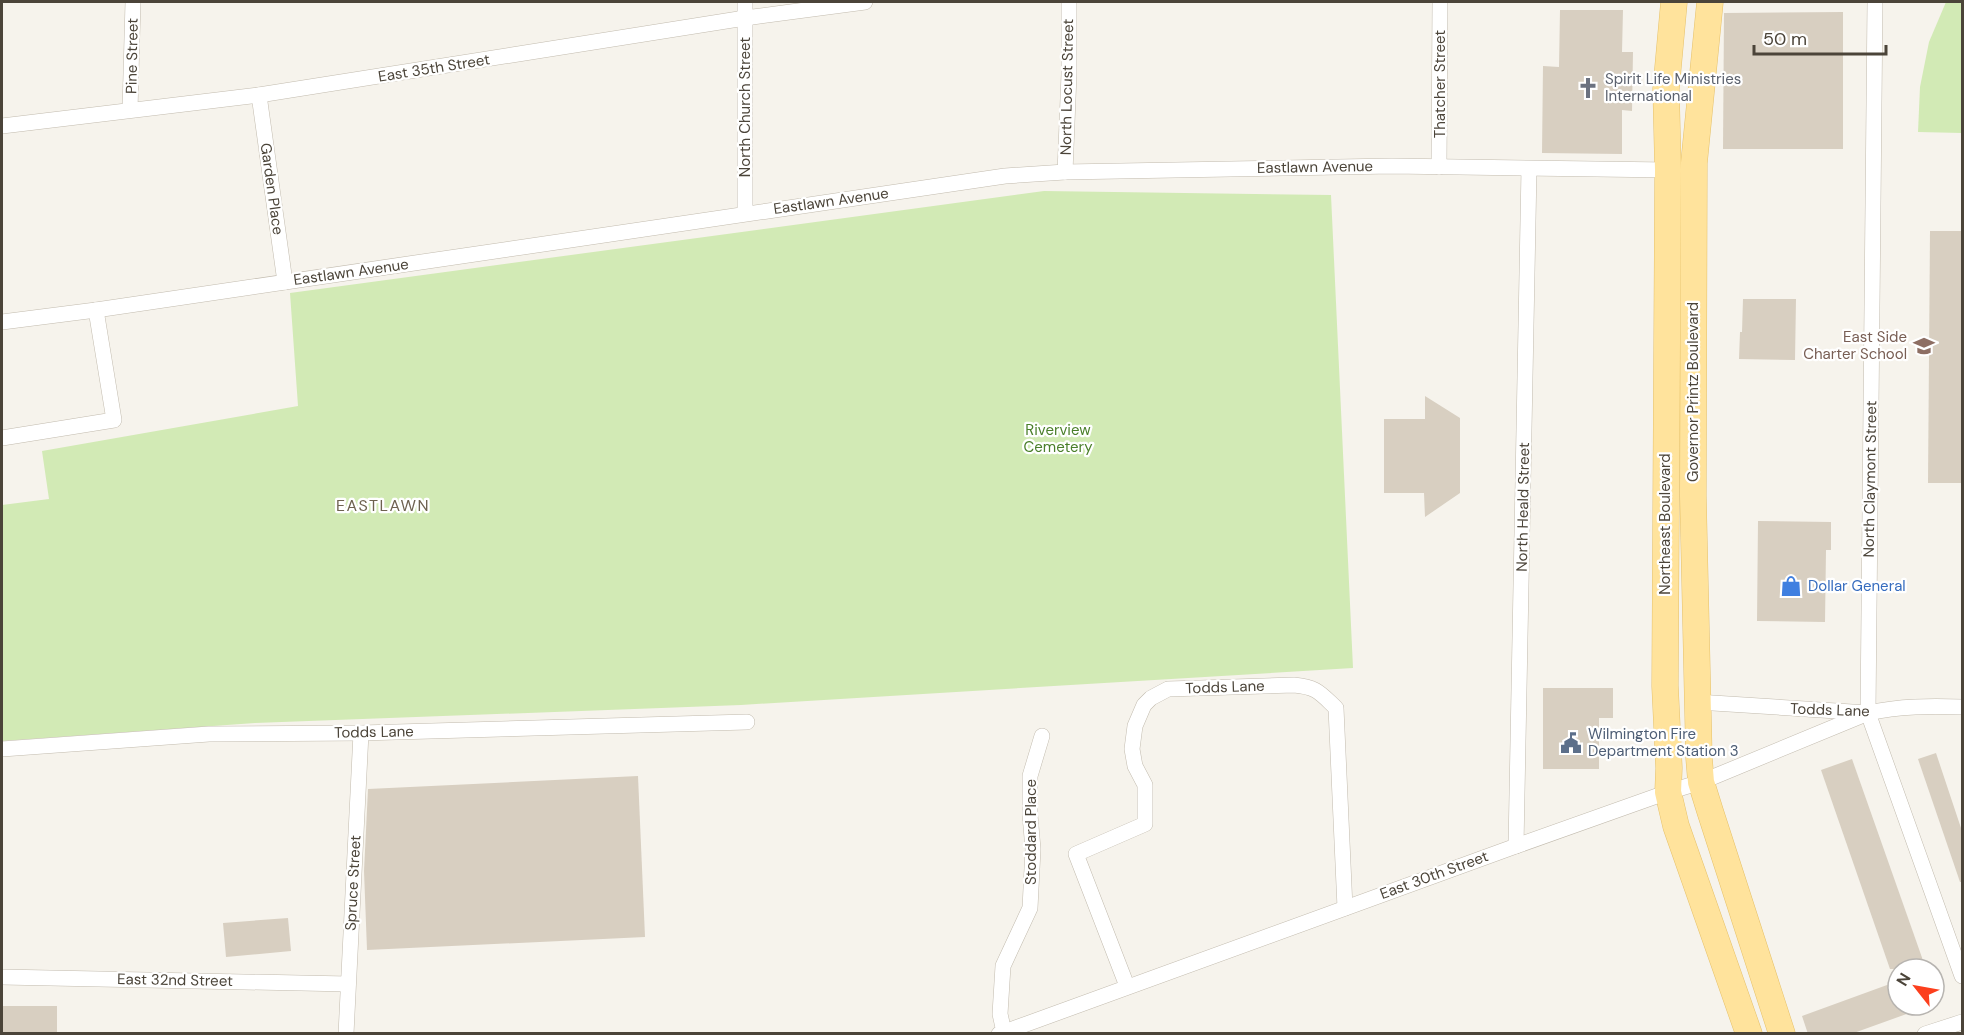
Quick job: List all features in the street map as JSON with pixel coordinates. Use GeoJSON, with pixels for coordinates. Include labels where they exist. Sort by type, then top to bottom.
{"type":"FeatureCollection","features":[{"type":"Feature","properties":{"kind":"main road","name":"Northeast Boulevard"},"geometry":{"type":"LineString","coordinates":[[1674,2],[1666,89],[1668,170],[1665,686],[1668,792],[1676,826],[1749,1034]]}},
{"type":"Feature","properties":{"kind":"main road"},"geometry":{"type":"LineString","coordinates":[[1689,2],[1692,8],[1683,104],[1688,142],[1694,163]]}},
{"type":"Feature","properties":{"kind":"main road","name":"Governor Printz Boulevard"},"geometry":{"type":"LineString","coordinates":[[1701,782],[1693,496],[1694,163],[1710,2]]}},
{"type":"Feature","properties":{"kind":"main road"},"geometry":{"type":"LineString","coordinates":[[1701,782],[1782,1034]]}},
{"type":"Feature","properties":{"kind":"street","name":"Pine Street"},"geometry":{"type":"LineString","coordinates":[[130,110],[133,2]]}},
{"type":"Feature","properties":{"kind":"street","name":"North Church Street"},"geometry":{"type":"LineString","coordinates":[[745,213],[746,2]]}},
{"type":"Feature","properties":{"kind":"street","name":"East 35th Street"},"geometry":{"type":"LineString","coordinates":[[2,126],[259,95],[745,18],[865,2]]}},
{"type":"Feature","properties":{"kind":"street","name":"North Locust Street"},"geometry":{"type":"LineString","coordinates":[[1065,172],[1069,2]]}},
{"type":"Feature","properties":{"kind":"street","name":"Thatcher Street"},"geometry":{"type":"LineString","coordinates":[[1439,167],[1440,2]]}},
{"type":"Feature","properties":{"kind":"street","name":"North Claymont Street"},"geometry":{"type":"LineString","coordinates":[[1875,2],[1868,713],[1962,976]]}},
{"type":"Feature","properties":{"kind":"street","name":"Garden Place"},"geometry":{"type":"LineString","coordinates":[[259,95],[285,282]]}},
{"type":"Feature","properties":{"kind":"street","name":"Eastlawn Avenue"},"geometry":{"type":"LineString","coordinates":[[2,322],[1005,176],[1065,172],[1392,166],[1668,170]]}},
{"type":"Feature","properties":{"kind":"street","name":"North Heald Street"},"geometry":{"type":"LineString","coordinates":[[1516,846],[1529,169]]}},
{"type":"Feature","properties":{"kind":"street"},"geometry":{"type":"LineString","coordinates":[[2,438],[114,420],[96,310]]}},
{"type":"Feature","properties":{"kind":"street","name":"Todds Lane"},"geometry":{"type":"LineString","coordinates":[[1127,986],[1076,854],[1145,824],[1145,785],[1135,766],[1132,748],[1135,726],[1144,705],[1151,698],[1168,689],[1309,686],[1318,691],[1336,708],[1345,908]]}},
{"type":"Feature","properties":{"kind":"street","name":"Todds Lane"},"geometry":{"type":"LineString","coordinates":[[1697,702],[1868,713],[1916,706],[1962,707]]}},
{"type":"Feature","properties":{"kind":"street","name":"East 30th Street"},"geometry":{"type":"LineString","coordinates":[[1001,1033],[1516,846],[1701,782],[1868,713]]}},
{"type":"Feature","properties":{"kind":"street","name":"Todds Lane"},"geometry":{"type":"LineString","coordinates":[[2,749],[209,734],[361,733],[747,722]]}},
{"type":"Feature","properties":{"kind":"street","name":"Spruce Street"},"geometry":{"type":"LineString","coordinates":[[346,1034],[361,733]]}},
{"type":"Feature","properties":{"kind":"street","name":"Stoddard Place"},"geometry":{"type":"LineString","coordinates":[[1001,1033],[1003,966],[1030,908],[1033,849],[1030,776],[1042,736]]}},
{"type":"Feature","properties":{"kind":"street","name":"East 32nd Street"},"geometry":{"type":"LineString","coordinates":[[2,977],[348,984]]}},
{"type":"Feature","properties":{"kind":"street"},"geometry":{"type":"LineString","coordinates":[[1925,1034],[1962,1022]]}},
{"type":"Feature","properties":{"kind":"green space"},"geometry":{"type":"Polygon","coordinates":[[[1946,2],[1962,2],[1962,133],[1918,132],[1920,87],[1929,42],[1946,2]]]}},
{"type":"Feature","properties":{"kind":"green space","name":"Riverview Cemetery"},"geometry":{"type":"Polygon","coordinates":[[[1044,191],[1331,195],[1353,668],[741,705],[255,723],[2,741],[2,505],[49,499],[42,451],[298,406],[290,293],[1044,191]]]}},
{"type":"Feature","properties":{"kind":"building","name":"Spirit Life Ministries International"},"geometry":{"type":"Polygon","coordinates":[[[1560,10],[1623,10],[1622,52],[1633,52],[1632,111],[1622,110],[1622,154],[1542,153],[1543,66],[1559,67],[1560,10]]]}},
{"type":"Feature","properties":{"kind":"building"},"geometry":{"type":"Polygon","coordinates":[[[1843,12],[1843,149],[1723,149],[1724,13],[1843,12]]]}},
{"type":"Feature","properties":{"kind":"building","name":"East Side Charter School"},"geometry":{"type":"Polygon","coordinates":[[[1930,231],[1962,231],[1962,483],[1928,483],[1930,231]]]}},
{"type":"Feature","properties":{"kind":"building"},"geometry":{"type":"Polygon","coordinates":[[[1743,299],[1796,299],[1795,360],[1739,359],[1743,299]]]}},
{"type":"Feature","properties":{"kind":"building"},"geometry":{"type":"Polygon","coordinates":[[[1425,396],[1460,418],[1460,493],[1425,517],[1424,493],[1384,493],[1384,419],[1425,419],[1425,396]]]}},
{"type":"Feature","properties":{"kind":"building","name":"Dollar General"},"geometry":{"type":"Polygon","coordinates":[[[1758,521],[1831,522],[1831,550],[1826,550],[1825,622],[1757,621],[1758,521]]]}},
{"type":"Feature","properties":{"kind":"building","name":"Wilmington Fire Department Station 3"},"geometry":{"type":"Polygon","coordinates":[[[1543,688],[1613,688],[1613,718],[1599,718],[1599,769],[1543,769],[1543,688]]]}},
{"type":"Feature","properties":{"kind":"building"},"geometry":{"type":"Polygon","coordinates":[[[1936,753],[1962,831],[1962,882],[1960,882],[1918,759],[1936,753]]]}},
{"type":"Feature","properties":{"kind":"building"},"geometry":{"type":"Polygon","coordinates":[[[1852,759],[1922,957],[1886,957],[1821,770],[1852,759]]]}},
{"type":"Feature","properties":{"kind":"building"},"geometry":{"type":"Polygon","coordinates":[[[638,776],[645,937],[367,950],[364,871],[368,789],[638,776]]]}},
{"type":"Feature","properties":{"kind":"building"},"geometry":{"type":"Polygon","coordinates":[[[288,918],[291,951],[226,957],[223,923],[288,918]]]}},
{"type":"Feature","properties":{"kind":"building"},"geometry":{"type":"Polygon","coordinates":[[[1886,985],[1886,1017],[1898,1017],[1851,1034],[1808,1034],[1802,1016],[1886,985]]]}},
{"type":"Feature","properties":{"kind":"building"},"geometry":{"type":"Polygon","coordinates":[[[2,1006],[57,1006],[57,1034],[2,1034],[2,1006]]]}},
{"type":"Feature","properties":{"kind":"place","name":"Spirit Life Ministries International"},"geometry":{"type":"Point","coordinates":[1588,88]}},
{"type":"Feature","properties":{"kind":"place","name":"East Side Charter School"},"geometry":{"type":"Point","coordinates":[1924,346]}},
{"type":"Feature","properties":{"kind":"place","name":"Dollar General"},"geometry":{"type":"Point","coordinates":[1791,586]}},
{"type":"Feature","properties":{"kind":"place","name":"Wilmington Fire Department Station 3"},"geometry":{"type":"Point","coordinates":[1571,743]}},
{"type":"Feature","properties":{"kind":"district","name":"EASTLAWN"},"geometry":{"type":"Point","coordinates":[383,505]}}]}
